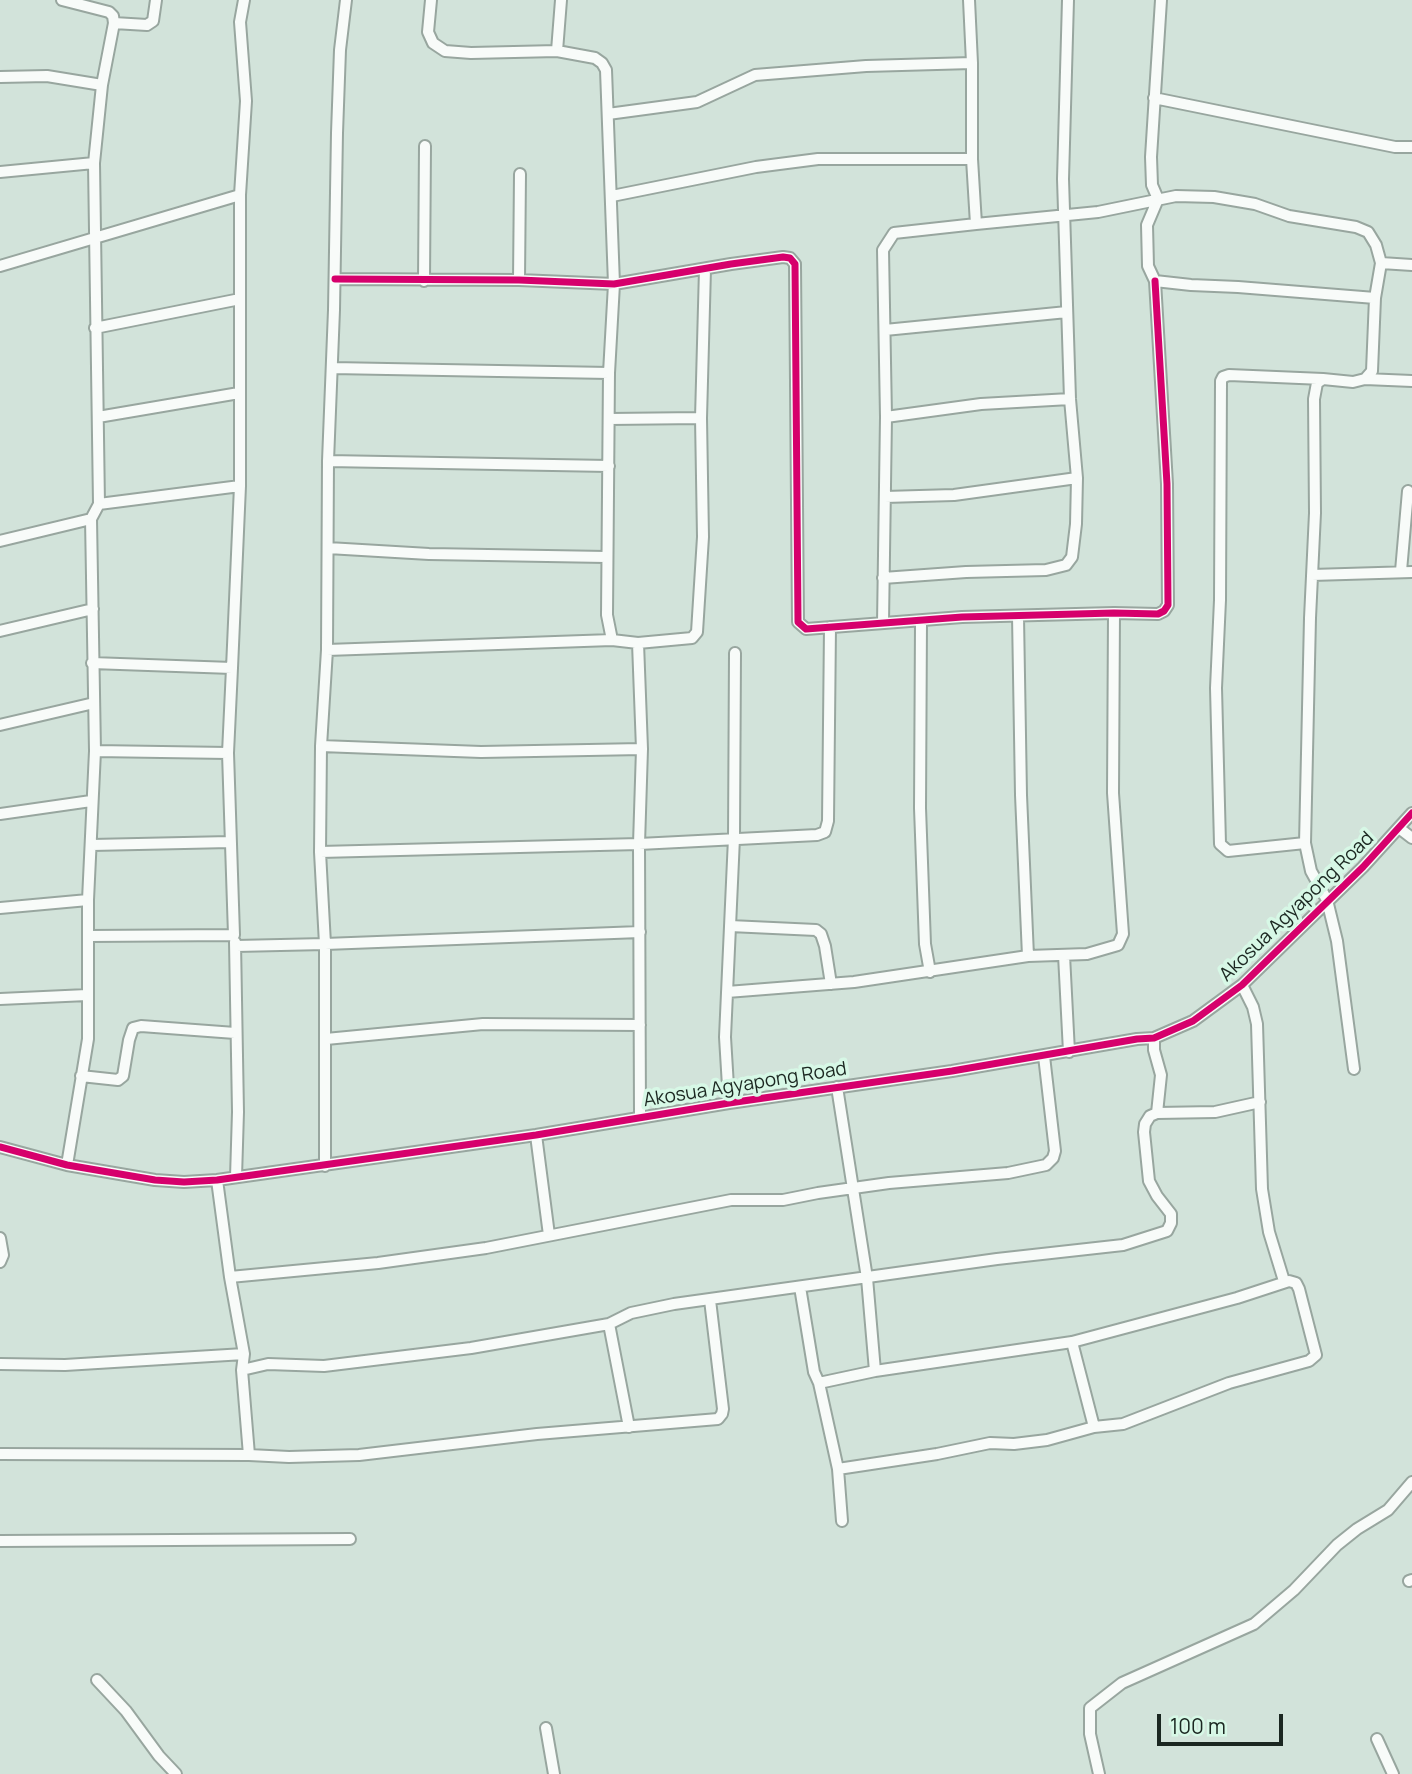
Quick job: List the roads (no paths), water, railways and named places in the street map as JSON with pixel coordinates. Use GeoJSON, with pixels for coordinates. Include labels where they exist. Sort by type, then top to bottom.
{"type":"FeatureCollection","features":[{"type":"Feature","properties":{"kind":"street"},"geometry":{"type":"LineString","coordinates":[[62,0],[109,12],[114,23],[102,85],[94,163],[99,504],[91,519],[95,751],[88,900],[88,1039],[67,1165]]}},
{"type":"Feature","properties":{"kind":"street"},"geometry":{"type":"LineString","coordinates":[[114,23],[147,25],[153,20],[156,0]]}},
{"type":"Feature","properties":{"kind":"street"},"geometry":{"type":"LineString","coordinates":[[236,1177],[238,1112],[235,941],[229,842],[228,753],[240,486],[240,195],[246,102],[240,22],[244,0]]}},
{"type":"Feature","properties":{"kind":"street"},"geometry":{"type":"LineString","coordinates":[[325,1166],[326,1039],[320,852],[321,746],[327,650],[328,461],[335,279],[337,119],[340,50],[346,0]]}},
{"type":"Feature","properties":{"kind":"street"},"geometry":{"type":"LineString","coordinates":[[431,0],[428,32],[433,43],[445,51],[557,51],[595,58],[602,63],[606,71],[614,284],[609,373],[606,557],[607,615],[612,640]]}},
{"type":"Feature","properties":{"kind":"street"},"geometry":{"type":"LineString","coordinates":[[557,51],[561,0]]}},
{"type":"Feature","properties":{"kind":"street"},"geometry":{"type":"LineString","coordinates":[[970,0],[972,159],[976,224]]}},
{"type":"Feature","properties":{"kind":"street"},"geometry":{"type":"LineString","coordinates":[[883,578],[1046,570],[1066,565],[1075,548],[1077,478],[1070,399],[1064,214],[1068,0]]}},
{"type":"Feature","properties":{"kind":"street"},"geometry":{"type":"LineString","coordinates":[[335,279],[519,280],[614,284],[790,258],[795,264],[798,622],[806,629],[962,617],[1158,614],[1168,605],[1167,484],[1154,281],[1148,266],[1147,225],[1158,199],[1152,185],[1151,157],[1161,0]]}},
{"type":"Feature","properties":{"kind":"street"},"geometry":{"type":"LineString","coordinates":[[608,114],[697,103],[755,75],[866,66],[972,63]]}},
{"type":"Feature","properties":{"kind":"street"},"geometry":{"type":"LineString","coordinates":[[0,77],[47,76],[102,85]]}},
{"type":"Feature","properties":{"kind":"street"},"geometry":{"type":"LineString","coordinates":[[1154,98],[1395,146],[1412,147]]}},
{"type":"Feature","properties":{"kind":"street"},"geometry":{"type":"LineString","coordinates":[[424,281],[425,146]]}},
{"type":"Feature","properties":{"kind":"street"},"geometry":{"type":"LineString","coordinates":[[612,196],[756,167],[818,159],[972,159]]}},
{"type":"Feature","properties":{"kind":"street"},"geometry":{"type":"LineString","coordinates":[[0,172],[94,163]]}},
{"type":"Feature","properties":{"kind":"street"},"geometry":{"type":"LineString","coordinates":[[519,280],[520,174]]}},
{"type":"Feature","properties":{"kind":"street"},"geometry":{"type":"LineString","coordinates":[[0,266],[240,195]]}},
{"type":"Feature","properties":{"kind":"street"},"geometry":{"type":"LineString","coordinates":[[883,623],[886,417],[883,250],[894,233],[1098,212],[1176,196],[1214,197],[1255,204],[1289,216],[1356,227],[1368,232],[1376,245],[1381,263],[1375,298],[1372,371],[1365,379]]}},
{"type":"Feature","properties":{"kind":"street"},"geometry":{"type":"LineString","coordinates":[[1381,263],[1412,265]]}},
{"type":"Feature","properties":{"kind":"street"},"geometry":{"type":"LineString","coordinates":[[327,650],[612,640],[638,643],[692,638],[697,632],[703,537],[701,418],[705,269]]}},
{"type":"Feature","properties":{"kind":"street"},"geometry":{"type":"LineString","coordinates":[[1154,281],[1375,298]]}},
{"type":"Feature","properties":{"kind":"street"},"geometry":{"type":"LineString","coordinates":[[95,328],[240,299]]}},
{"type":"Feature","properties":{"kind":"street"},"geometry":{"type":"LineString","coordinates":[[885,330],[1066,312]]}},
{"type":"Feature","properties":{"kind":"street"},"geometry":{"type":"LineString","coordinates":[[332,368],[609,373]]}},
{"type":"Feature","properties":{"kind":"street"},"geometry":{"type":"LineString","coordinates":[[1304,844],[1228,851],[1220,844],[1216,688],[1220,600],[1221,381],[1229,375],[1353,382],[1365,379],[1412,382]]}},
{"type":"Feature","properties":{"kind":"street"},"geometry":{"type":"LineString","coordinates":[[1323,379],[1314,389],[1315,513],[1304,844],[1311,871],[1327,900],[1337,941],[1354,1069]]}},
{"type":"Feature","properties":{"kind":"street"},"geometry":{"type":"LineString","coordinates":[[98,418],[239,393]]}},
{"type":"Feature","properties":{"kind":"street"},"geometry":{"type":"LineString","coordinates":[[886,417],[981,404],[1070,399]]}},
{"type":"Feature","properties":{"kind":"street"},"geometry":{"type":"LineString","coordinates":[[609,419],[701,418]]}},
{"type":"Feature","properties":{"kind":"street"},"geometry":{"type":"LineString","coordinates":[[328,461],[609,466]]}},
{"type":"Feature","properties":{"kind":"street"},"geometry":{"type":"LineString","coordinates":[[885,497],[954,495],[1077,478]]}},
{"type":"Feature","properties":{"kind":"street"},"geometry":{"type":"LineString","coordinates":[[99,504],[240,486]]}},
{"type":"Feature","properties":{"kind":"street"},"geometry":{"type":"LineString","coordinates":[[1311,575],[1407,571],[1408,491]]}},
{"type":"Feature","properties":{"kind":"street"},"geometry":{"type":"LineString","coordinates":[[0,541],[91,519]]}},
{"type":"Feature","properties":{"kind":"street"},"geometry":{"type":"LineString","coordinates":[[328,548],[429,554],[606,557]]}},
{"type":"Feature","properties":{"kind":"street"},"geometry":{"type":"LineString","coordinates":[[0,631],[93,609]]}},
{"type":"Feature","properties":{"kind":"street"},"geometry":{"type":"LineString","coordinates":[[727,992],[831,984],[1028,956],[1087,954],[1118,945],[1123,934],[1113,793],[1114,613]]}},
{"type":"Feature","properties":{"kind":"street"},"geometry":{"type":"LineString","coordinates":[[1018,616],[1021,795],[1028,956]]}},
{"type":"Feature","properties":{"kind":"street"},"geometry":{"type":"LineString","coordinates":[[921,622],[920,808],[925,944],[930,972]]}},
{"type":"Feature","properties":{"kind":"street"},"geometry":{"type":"LineString","coordinates":[[320,852],[639,844],[817,835],[825,832],[828,821],[830,627]]}},
{"type":"Feature","properties":{"kind":"street"},"geometry":{"type":"LineString","coordinates":[[638,643],[642,749],[639,844],[640,1117]]}},
{"type":"Feature","properties":{"kind":"street"},"geometry":{"type":"LineString","coordinates":[[729,1103],[725,1037],[734,838],[736,653]]}},
{"type":"Feature","properties":{"kind":"street"},"geometry":{"type":"LineString","coordinates":[[92,663],[232,668]]}},
{"type":"Feature","properties":{"kind":"street"},"geometry":{"type":"LineString","coordinates":[[0,725],[94,703]]}},
{"type":"Feature","properties":{"kind":"street"},"geometry":{"type":"LineString","coordinates":[[321,746],[481,752],[642,749]]}},
{"type":"Feature","properties":{"kind":"street"},"geometry":{"type":"LineString","coordinates":[[95,751],[228,753]]}},
{"type":"Feature","properties":{"kind":"street"},"geometry":{"type":"LineString","coordinates":[[0,814],[91,802]]}},
{"type":"Feature","properties":{"kind":"street","name":"Akosua Agyapong Road"},"geometry":{"type":"LineString","coordinates":[[0,1147],[67,1165],[156,1180],[217,1180],[536,1135],[1154,1038],[1193,1021],[1242,985],[1412,813]]}},
{"type":"Feature","properties":{"kind":"street"},"geometry":{"type":"LineString","coordinates":[[1399,828],[1412,838]]}},
{"type":"Feature","properties":{"kind":"street"},"geometry":{"type":"LineString","coordinates":[[92,845],[229,842]]}},
{"type":"Feature","properties":{"kind":"street"},"geometry":{"type":"LineString","coordinates":[[0,908],[88,900]]}},
{"type":"Feature","properties":{"kind":"street"},"geometry":{"type":"LineString","coordinates":[[730,926],[816,930],[821,933],[825,946],[831,984]]}},
{"type":"Feature","properties":{"kind":"street"},"geometry":{"type":"LineString","coordinates":[[89,936],[325,944],[640,932]]}},
{"type":"Feature","properties":{"kind":"street"},"geometry":{"type":"LineString","coordinates":[[1064,955],[1069,1052]]}},
{"type":"Feature","properties":{"kind":"street"},"geometry":{"type":"LineString","coordinates":[[1242,985],[1253,1007],[1257,1024],[1262,1189],[1269,1233],[1284,1281]]}},
{"type":"Feature","properties":{"kind":"street"},"geometry":{"type":"LineString","coordinates":[[0,999],[87,995]]}},
{"type":"Feature","properties":{"kind":"street"},"geometry":{"type":"LineString","coordinates":[[326,1039],[484,1024],[640,1025]]}},
{"type":"Feature","properties":{"kind":"street"},"geometry":{"type":"LineString","coordinates":[[82,1076],[118,1080],[123,1076],[129,1040],[134,1028],[141,1026],[235,1033]]}},
{"type":"Feature","properties":{"kind":"street"},"geometry":{"type":"LineString","coordinates":[[242,1370],[268,1364],[324,1366],[431,1353],[609,1324],[638,1311],[997,1259],[1123,1245],[1167,1231],[1171,1214],[1149,1181],[1145,1144],[1145,1124],[1157,1113],[1161,1075],[1154,1050],[1154,1038]]}},
{"type":"Feature","properties":{"kind":"street"},"geometry":{"type":"LineString","coordinates":[[230,1277],[378,1263],[519,1243],[731,1200],[783,1200],[889,1183],[1007,1173],[1046,1165],[1053,1158],[1055,1151],[1044,1056]]}},
{"type":"Feature","properties":{"kind":"street"},"geometry":{"type":"LineString","coordinates":[[836,1087],[855,1189],[867,1278],[875,1371]]}},
{"type":"Feature","properties":{"kind":"street"},"geometry":{"type":"LineString","coordinates":[[1157,1113],[1215,1112],[1260,1102]]}},
{"type":"Feature","properties":{"kind":"street"},"geometry":{"type":"LineString","coordinates":[[536,1135],[549,1235]]}},
{"type":"Feature","properties":{"kind":"street"},"geometry":{"type":"LineString","coordinates":[[217,1180],[244,1354],[242,1370],[249,1455]]}},
{"type":"Feature","properties":{"kind":"street"},"geometry":{"type":"LineString","coordinates":[[0,1238],[3,1255],[0,1262]]}},
{"type":"Feature","properties":{"kind":"street"},"geometry":{"type":"LineString","coordinates":[[819,1383],[875,1371],[1072,1342],[1237,1298],[1284,1281],[1296,1283],[1300,1289],[1316,1348],[1314,1359],[1229,1383],[1124,1424],[1094,1427],[1047,1440],[1014,1444],[990,1443],[838,1469]]}},
{"type":"Feature","properties":{"kind":"street"},"geometry":{"type":"LineString","coordinates":[[800,1287],[814,1372],[819,1383],[838,1469],[842,1521]]}},
{"type":"Feature","properties":{"kind":"street"},"geometry":{"type":"LineString","coordinates":[[0,1454],[289,1457],[359,1455],[537,1434],[718,1419],[722,1414],[717,1369],[718,1350],[710,1300]]}},
{"type":"Feature","properties":{"kind":"street"},"geometry":{"type":"LineString","coordinates":[[609,1324],[629,1427]]}},
{"type":"Feature","properties":{"kind":"street"},"geometry":{"type":"LineString","coordinates":[[1072,1342],[1094,1427]]}},
{"type":"Feature","properties":{"kind":"street"},"geometry":{"type":"LineString","coordinates":[[0,1364],[65,1365],[244,1354]]}},
{"type":"Feature","properties":{"kind":"street"},"geometry":{"type":"LineString","coordinates":[[1099,1774],[1090,1734],[1090,1709],[1122,1683],[1254,1624],[1294,1590],[1337,1545],[1388,1510],[1412,1482]]}},
{"type":"Feature","properties":{"kind":"street"},"geometry":{"type":"LineString","coordinates":[[0,1541],[350,1539]]}},
{"type":"Feature","properties":{"kind":"street"},"geometry":{"type":"LineString","coordinates":[[97,1680],[126,1711],[159,1756],[176,1774]]}},
{"type":"Feature","properties":{"kind":"street"},"geometry":{"type":"LineString","coordinates":[[545,1728],[554,1774]]}},
{"type":"Feature","properties":{"kind":"street"},"geometry":{"type":"LineString","coordinates":[[1377,1739],[1393,1774]]}}]}
